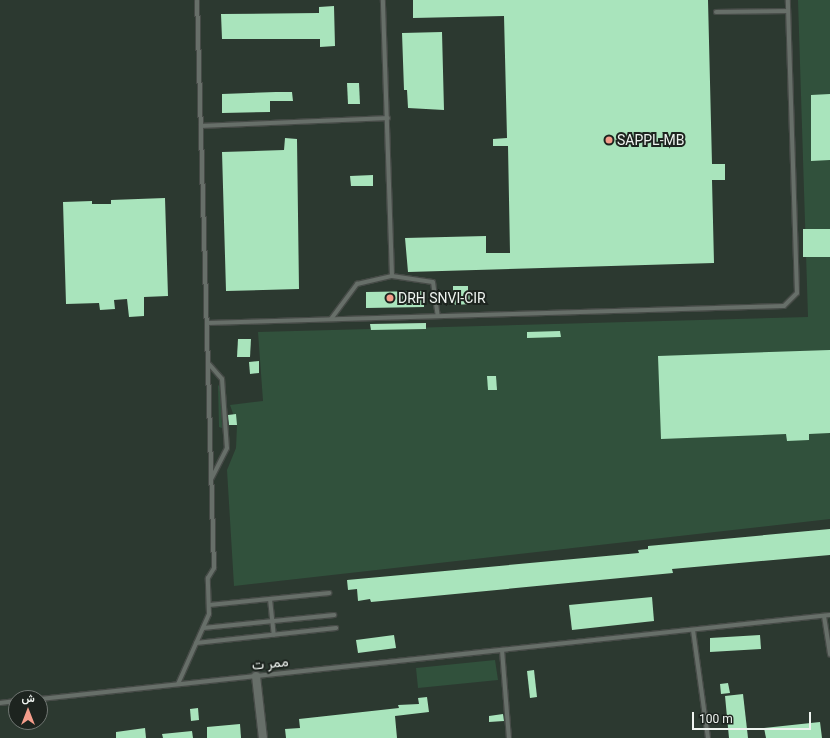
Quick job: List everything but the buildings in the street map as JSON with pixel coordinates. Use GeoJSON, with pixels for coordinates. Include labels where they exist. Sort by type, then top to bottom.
{"type":"FeatureCollection","features":[{"type":"Feature","properties":{"kind":"street"},"geometry":{"type":"LineString","coordinates":[[256,676],[263,738]]}},
{"type":"Feature","properties":{"kind":"lane"},"geometry":{"type":"LineString","coordinates":[[178,684],[209,614],[208,578],[214,568],[197,0]]}},
{"type":"Feature","properties":{"kind":"lane"},"geometry":{"type":"LineString","coordinates":[[383,0],[392,276]]}},
{"type":"Feature","properties":{"kind":"lane"},"geometry":{"type":"LineString","coordinates":[[207,323],[784,306],[797,293],[788,0]]}},
{"type":"Feature","properties":{"kind":"lane"},"geometry":{"type":"LineString","coordinates":[[716,12],[788,11]]}},
{"type":"Feature","properties":{"kind":"lane"},"geometry":{"type":"LineString","coordinates":[[201,126],[388,118]]}},
{"type":"Feature","properties":{"kind":"lane"},"geometry":{"type":"LineString","coordinates":[[331,319],[357,284],[392,276],[433,282],[438,316]]}},
{"type":"Feature","properties":{"kind":"lane"},"geometry":{"type":"LineString","coordinates":[[208,363],[222,378],[227,448],[212,478]]}},
{"type":"Feature","properties":{"kind":"lane"},"geometry":{"type":"LineString","coordinates":[[209,605],[329,593]]}},
{"type":"Feature","properties":{"kind":"lane"},"geometry":{"type":"LineString","coordinates":[[270,599],[274,635]]}},
{"type":"Feature","properties":{"kind":"lane"},"geometry":{"type":"LineString","coordinates":[[203,628],[334,615]]}},
{"type":"Feature","properties":{"kind":"lane","name":"ممر ت"},"geometry":{"type":"LineString","coordinates":[[48,698],[830,615]]}},
{"type":"Feature","properties":{"kind":"lane"},"geometry":{"type":"LineString","coordinates":[[824,616],[830,655]]}},
{"type":"Feature","properties":{"kind":"lane"},"geometry":{"type":"LineString","coordinates":[[196,643],[336,628]]}},
{"type":"Feature","properties":{"kind":"lane"},"geometry":{"type":"LineString","coordinates":[[693,630],[708,738]]}},
{"type":"Feature","properties":{"kind":"lane"},"geometry":{"type":"LineString","coordinates":[[502,650],[509,738]]}},
{"type":"Feature","properties":{"kind":"shaded area"},"geometry":{"type":"Polygon","coordinates":[[[0,0],[830,0],[830,738],[0,738],[0,0]]]}},
{"type":"Feature","properties":{"kind":"green space"},"geometry":{"type":"Polygon","coordinates":[[[798,0],[830,0],[830,519],[234,586],[227,470],[236,448],[237,425],[230,405],[263,401],[258,332],[808,317],[798,0]]]}},
{"type":"Feature","properties":{"kind":"green space"},"geometry":{"type":"Polygon","coordinates":[[[218,385],[221,388],[222,428],[219,427],[218,385]]]}},
{"type":"Feature","properties":{"kind":"green space"},"geometry":{"type":"Polygon","coordinates":[[[495,660],[498,680],[418,688],[416,668],[495,660]]]}},
{"type":"Feature","properties":{"kind":"place","name":"SAPPL-MB"},"geometry":{"type":"Point","coordinates":[609,140]}},
{"type":"Feature","properties":{"kind":"place","name":"DRH SNVI-CIR"},"geometry":{"type":"Point","coordinates":[390,298]}}]}
